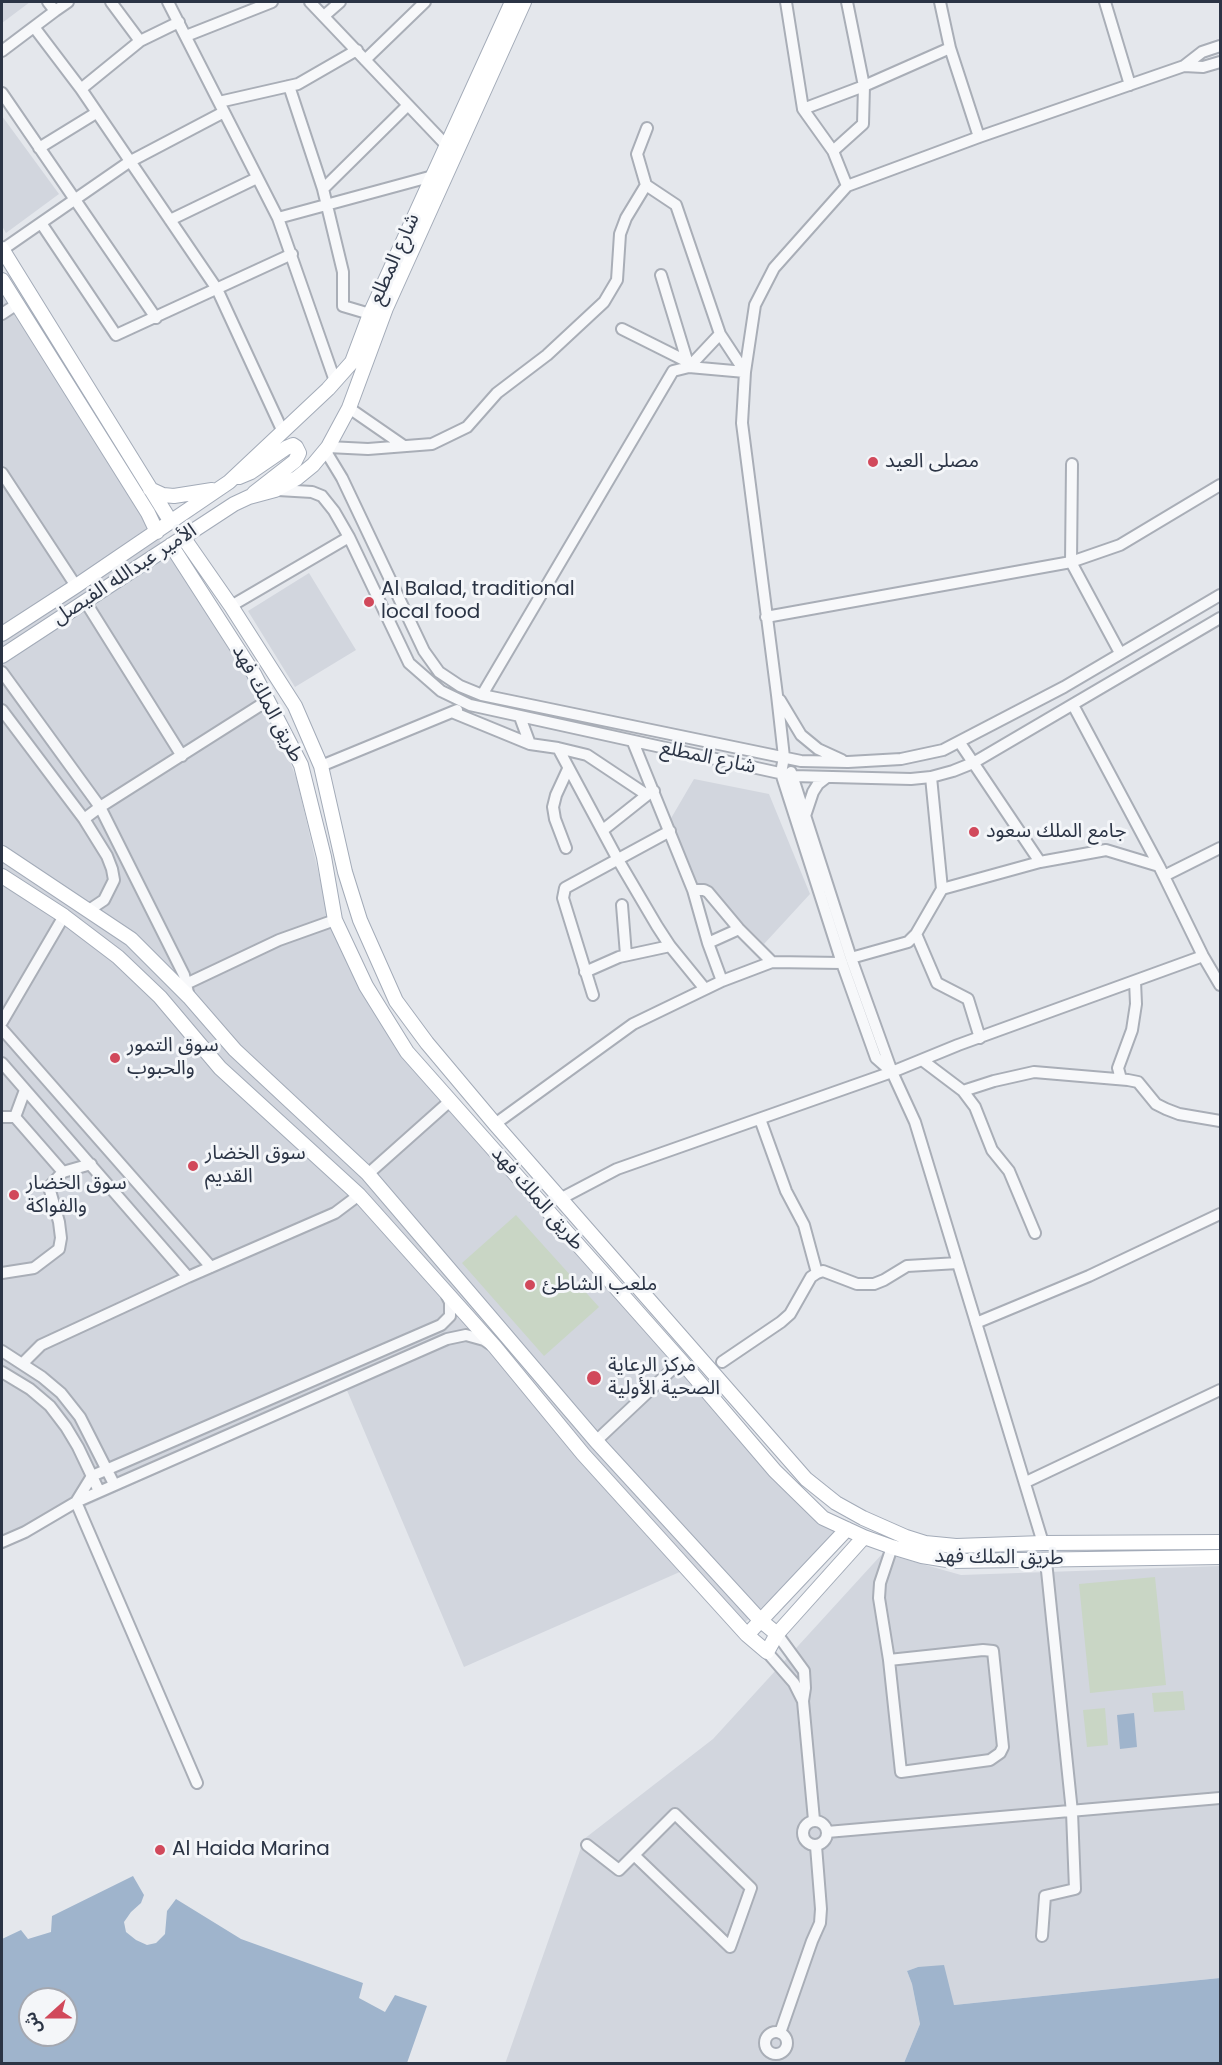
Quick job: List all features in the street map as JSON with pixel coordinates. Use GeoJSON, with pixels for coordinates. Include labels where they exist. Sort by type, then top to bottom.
{"type":"FeatureCollection","features":[{"type":"Feature","properties":{"kind":"main road","name":"شارع المطلع"},"geometry":{"type":"LineString","coordinates":[[226,484],[283,432],[352,362],[370,314],[512,2]]}},
{"type":"Feature","properties":{"kind":"main road","name":"شارع المطلع"},"geometry":{"type":"LineString","coordinates":[[249,497],[274,490],[297,478],[327,449],[349,408],[386,308],[524,2]]}},
{"type":"Feature","properties":{"kind":"main road"},"geometry":{"type":"LineString","coordinates":[[2,249],[171,522]]}},
{"type":"Feature","properties":{"kind":"main road"},"geometry":{"type":"LineString","coordinates":[[2,280],[148,513],[157,532]]}},
{"type":"Feature","properties":{"kind":"main road"},"geometry":{"type":"LineString","coordinates":[[148,488],[163,495],[197,493],[226,484],[251,472],[286,448],[293,445],[296,447],[299,453],[295,461],[249,497]]}},
{"type":"Feature","properties":{"kind":"main road","name":"الأمير عبدالله الفيصل"},"geometry":{"type":"LineString","coordinates":[[2,634],[226,484]]}},
{"type":"Feature","properties":{"kind":"main road","name":"الأمير عبدالله الفيصل"},"geometry":{"type":"LineString","coordinates":[[2,656],[234,504],[249,497]]}},
{"type":"Feature","properties":{"kind":"main road"},"geometry":{"type":"LineString","coordinates":[[148,513],[156,514],[162,508]]}},
{"type":"Feature","properties":{"kind":"main road","name":"طريق الملك فهد"},"geometry":{"type":"LineString","coordinates":[[177,541],[202,562],[295,706],[321,766],[345,872],[360,920],[396,1001],[427,1043],[495,1124],[806,1479],[836,1503],[889,1530],[925,1543],[956,1546],[1221,1542]]}},
{"type":"Feature","properties":{"kind":"main road","name":"طريق الملك فهد"},"geometry":{"type":"LineString","coordinates":[[177,541],[190,572],[254,674],[301,765],[324,857],[335,920],[366,986],[407,1052],[681,1361],[775,1471],[823,1518],[892,1547],[922,1556],[953,1561],[1221,1557]]}},
{"type":"Feature","properties":{"kind":"main road"},"geometry":{"type":"LineString","coordinates":[[190,572],[192,564],[197,561],[202,562]]}},
{"type":"Feature","properties":{"kind":"main road"},"geometry":{"type":"LineString","coordinates":[[2,853],[131,939],[187,991],[235,1050],[368,1174],[596,1441],[760,1620],[777,1634]]}},
{"type":"Feature","properties":{"kind":"main road"},"geometry":{"type":"LineString","coordinates":[[2,876],[64,916],[118,957],[160,997],[219,1068],[359,1195],[495,1347],[583,1454],[747,1635],[767,1652],[777,1634],[864,1537]]}},
{"type":"Feature","properties":{"kind":"main road"},"geometry":{"type":"LineString","coordinates":[[596,1266],[608,1255]]}},
{"type":"Feature","properties":{"kind":"main road"},"geometry":{"type":"LineString","coordinates":[[747,1635],[847,1529]]}},
{"type":"Feature","properties":{"kind":"street"},"geometry":{"type":"LineString","coordinates":[[48,2],[56,11]]}},
{"type":"Feature","properties":{"kind":"street"},"geometry":{"type":"LineString","coordinates":[[2,51],[68,2]]}},
{"type":"Feature","properties":{"kind":"street"},"geometry":{"type":"LineString","coordinates":[[111,2],[140,41]]}},
{"type":"Feature","properties":{"kind":"street"},"geometry":{"type":"LineString","coordinates":[[168,2],[278,218],[335,381]]}},
{"type":"Feature","properties":{"kind":"street"},"geometry":{"type":"LineString","coordinates":[[186,36],[272,2]]}},
{"type":"Feature","properties":{"kind":"street"},"geometry":{"type":"LineString","coordinates":[[310,2],[447,146]]}},
{"type":"Feature","properties":{"kind":"street"},"geometry":{"type":"LineString","coordinates":[[324,16],[340,2]]}},
{"type":"Feature","properties":{"kind":"street"},"geometry":{"type":"LineString","coordinates":[[366,60],[425,2]]}},
{"type":"Feature","properties":{"kind":"street"},"geometry":{"type":"LineString","coordinates":[[786,2],[803,109],[833,151],[847,186]]}},
{"type":"Feature","properties":{"kind":"street"},"geometry":{"type":"LineString","coordinates":[[833,151],[863,124],[864,86],[847,2]]}},
{"type":"Feature","properties":{"kind":"street"},"geometry":{"type":"LineString","coordinates":[[940,2],[950,48],[979,137]]}},
{"type":"Feature","properties":{"kind":"street"},"geometry":{"type":"LineString","coordinates":[[1105,2],[1130,85]]}},
{"type":"Feature","properties":{"kind":"street"},"geometry":{"type":"LineString","coordinates":[[81,89],[140,41],[179,22]]}},
{"type":"Feature","properties":{"kind":"street"},"geometry":{"type":"LineString","coordinates":[[34,27],[81,89],[217,289],[283,432]]}},
{"type":"Feature","properties":{"kind":"street"},"geometry":{"type":"LineString","coordinates":[[1043,1543],[915,1122],[846,961],[781,773],[784,757],[742,423],[745,372],[755,305],[774,268],[847,186],[979,137],[1184,66],[1202,52],[1221,46]]}},
{"type":"Feature","properties":{"kind":"street"},"geometry":{"type":"LineString","coordinates":[[803,109],[864,86],[950,48]]}},
{"type":"Feature","properties":{"kind":"street"},"geometry":{"type":"LineString","coordinates":[[2,249],[129,162],[221,107],[298,84],[357,50]]}},
{"type":"Feature","properties":{"kind":"street"},"geometry":{"type":"LineString","coordinates":[[1203,67],[1221,62]]}},
{"type":"Feature","properties":{"kind":"street"},"geometry":{"type":"LineString","coordinates":[[1184,66],[1221,69]]}},
{"type":"Feature","properties":{"kind":"street"},"geometry":{"type":"LineString","coordinates":[[290,86],[322,189],[343,272],[343,306],[370,314]]}},
{"type":"Feature","properties":{"kind":"street"},"geometry":{"type":"LineString","coordinates":[[2,93],[156,318]]}},
{"type":"Feature","properties":{"kind":"street"},"geometry":{"type":"LineString","coordinates":[[322,189],[408,105]]}},
{"type":"Feature","properties":{"kind":"street"},"geometry":{"type":"LineString","coordinates":[[39,148],[96,112]]}},
{"type":"Feature","properties":{"kind":"street"},"geometry":{"type":"LineString","coordinates":[[647,128],[637,154],[646,185],[676,205],[720,334],[745,372]]}},
{"type":"Feature","properties":{"kind":"street"},"geometry":{"type":"LineString","coordinates":[[278,218],[433,176]]}},
{"type":"Feature","properties":{"kind":"street"},"geometry":{"type":"LineString","coordinates":[[170,220],[257,178]]}},
{"type":"Feature","properties":{"kind":"street"},"geometry":{"type":"LineString","coordinates":[[327,449],[368,449],[432,444],[467,427],[497,393],[547,355],[604,302],[617,280],[620,234],[626,218],[646,185]]}},
{"type":"Feature","properties":{"kind":"street"},"geometry":{"type":"LineString","coordinates":[[41,223],[116,335],[292,254]]}},
{"type":"Feature","properties":{"kind":"street"},"geometry":{"type":"LineString","coordinates":[[661,275],[687,364]]}},
{"type":"Feature","properties":{"kind":"street"},"geometry":{"type":"LineString","coordinates":[[2,314],[17,304]]}},
{"type":"Feature","properties":{"kind":"street"},"geometry":{"type":"LineString","coordinates":[[622,329],[687,364],[745,372]]}},
{"type":"Feature","properties":{"kind":"street"},"geometry":{"type":"LineString","coordinates":[[482,695],[673,371],[687,364],[720,334]]}},
{"type":"Feature","properties":{"kind":"street"},"geometry":{"type":"LineString","coordinates":[[349,408],[404,446]]}},
{"type":"Feature","properties":{"kind":"street","name":"شارع المطلع"},"geometry":{"type":"LineString","coordinates":[[327,449],[424,651],[439,672],[460,686],[482,695],[801,761],[848,762],[900,759],[943,750],[1064,687],[1221,596]]}},
{"type":"Feature","properties":{"kind":"street"},"geometry":{"type":"LineString","coordinates":[[1072,465],[1071,562],[1120,653]]}},
{"type":"Feature","properties":{"kind":"street"},"geometry":{"type":"LineString","coordinates":[[2,473],[76,586]]}},
{"type":"Feature","properties":{"kind":"street"},"geometry":{"type":"LineString","coordinates":[[766,617],[1071,562],[1120,545],[1221,485]]}},
{"type":"Feature","properties":{"kind":"street","name":"شارع المطلع"},"geometry":{"type":"LineString","coordinates":[[274,490],[312,492],[322,496],[349,537],[409,663],[441,691],[470,705],[793,776],[931,777],[973,763],[1221,618]]}},
{"type":"Feature","properties":{"kind":"street"},"geometry":{"type":"LineString","coordinates":[[231,606],[349,537]]}},
{"type":"Feature","properties":{"kind":"street"},"geometry":{"type":"LineString","coordinates":[[86,601],[182,756]]}},
{"type":"Feature","properties":{"kind":"street"},"geometry":{"type":"LineString","coordinates":[[2,672],[100,807],[184,975],[187,991],[279,940],[335,920]]}},
{"type":"Feature","properties":{"kind":"street"},"geometry":{"type":"LineString","coordinates":[[777,695],[789,719],[801,735],[818,749],[848,762]]}},
{"type":"Feature","properties":{"kind":"street"},"geometry":{"type":"LineString","coordinates":[[84,819],[267,701]]}},
{"type":"Feature","properties":{"kind":"street"},"geometry":{"type":"LineString","coordinates":[[321,766],[470,705]]}},
{"type":"Feature","properties":{"kind":"street"},"geometry":{"type":"LineString","coordinates":[[1072,705],[1162,871],[1203,956],[1216,970],[1221,985]]}},
{"type":"Feature","properties":{"kind":"street"},"geometry":{"type":"LineString","coordinates":[[2,710],[84,819],[112,869],[114,880],[110,891],[104,900],[89,910]]}},
{"type":"Feature","properties":{"kind":"street"},"geometry":{"type":"LineString","coordinates":[[452,712],[530,744],[587,755],[650,793]]}},
{"type":"Feature","properties":{"kind":"street"},"geometry":{"type":"LineString","coordinates":[[520,717],[530,744]]}},
{"type":"Feature","properties":{"kind":"street"},"geometry":{"type":"LineString","coordinates":[[633,742],[650,793],[670,831],[693,890],[708,943],[722,981]]}},
{"type":"Feature","properties":{"kind":"street"},"geometry":{"type":"LineString","coordinates":[[960,743],[1040,862]]}},
{"type":"Feature","properties":{"kind":"street"},"geometry":{"type":"LineString","coordinates":[[558,748],[617,858],[670,946],[705,989]]}},
{"type":"Feature","properties":{"kind":"street"},"geometry":{"type":"LineString","coordinates":[[784,757],[793,776],[846,961]]}},
{"type":"Feature","properties":{"kind":"street"},"geometry":{"type":"LineString","coordinates":[[566,848],[553,807],[568,769]]}},
{"type":"Feature","properties":{"kind":"street"},"geometry":{"type":"LineString","coordinates":[[805,816],[813,792],[818,784],[828,777]]}},
{"type":"Feature","properties":{"kind":"street"},"geometry":{"type":"LineString","coordinates":[[495,1124],[633,1024],[722,981],[772,962],[846,961],[908,942],[916,934],[942,889],[931,777]]}},
{"type":"Feature","properties":{"kind":"street"},"geometry":{"type":"LineString","coordinates":[[603,830],[650,793]]}},
{"type":"Feature","properties":{"kind":"street"},"geometry":{"type":"LineString","coordinates":[[593,995],[563,893],[565,888],[670,831]]}},
{"type":"Feature","properties":{"kind":"street"},"geometry":{"type":"LineString","coordinates":[[942,889],[1040,862],[1106,850],[1162,871],[1221,848]]}},
{"type":"Feature","properties":{"kind":"street"},"geometry":{"type":"LineString","coordinates":[[693,890],[708,892],[739,929],[772,962]]}},
{"type":"Feature","properties":{"kind":"street"},"geometry":{"type":"LineString","coordinates":[[622,905],[626,955]]}},
{"type":"Feature","properties":{"kind":"street"},"geometry":{"type":"LineString","coordinates":[[2,1022],[64,916]]}},
{"type":"Feature","properties":{"kind":"street"},"geometry":{"type":"LineString","coordinates":[[708,943],[739,929]]}},
{"type":"Feature","properties":{"kind":"street"},"geometry":{"type":"LineString","coordinates":[[916,934],[937,983],[968,999],[980,1038]]}},
{"type":"Feature","properties":{"kind":"street"},"geometry":{"type":"LineString","coordinates":[[585,972],[626,955],[670,946]]}},
{"type":"Feature","properties":{"kind":"street"},"geometry":{"type":"LineString","coordinates":[[560,1199],[617,1168],[892,1072],[1203,956]]}},
{"type":"Feature","properties":{"kind":"street"},"geometry":{"type":"LineString","coordinates":[[1121,1079],[1118,1068],[1132,1030],[1136,1004],[1135,981]]}},
{"type":"Feature","properties":{"kind":"street"},"geometry":{"type":"LineString","coordinates":[[2,1029],[211,1267]]}},
{"type":"Feature","properties":{"kind":"street"},"geometry":{"type":"LineString","coordinates":[[922,1060],[963,1091],[975,1107],[992,1150],[1009,1171],[1035,1233]]}},
{"type":"Feature","properties":{"kind":"street"},"geometry":{"type":"LineString","coordinates":[[2,1063],[188,1277]]}},
{"type":"Feature","properties":{"kind":"street"},"geometry":{"type":"LineString","coordinates":[[963,1091],[1034,1072],[1121,1079],[1138,1082],[1156,1104],[1166,1109],[1179,1114],[1221,1121]]}},
{"type":"Feature","properties":{"kind":"street"},"geometry":{"type":"LineString","coordinates":[[15,1117],[25,1090]]}},
{"type":"Feature","properties":{"kind":"street"},"geometry":{"type":"LineString","coordinates":[[368,1174],[450,1101]]}},
{"type":"Feature","properties":{"kind":"street"},"geometry":{"type":"LineString","coordinates":[[2,1117],[15,1117],[63,1172]]}},
{"type":"Feature","properties":{"kind":"street"},"geometry":{"type":"LineString","coordinates":[[760,1119],[786,1191],[804,1225],[817,1273]]}},
{"type":"Feature","properties":{"kind":"street"},"geometry":{"type":"LineString","coordinates":[[2,1273],[34,1268],[59,1249],[61,1238],[59,1222],[49,1187],[63,1172],[91,1164]]}},
{"type":"Feature","properties":{"kind":"street"},"geometry":{"type":"LineString","coordinates":[[23,1363],[41,1345],[188,1277],[335,1213],[359,1195]]}},
{"type":"Feature","properties":{"kind":"street"},"geometry":{"type":"LineString","coordinates":[[976,1323],[1219,1218]]}},
{"type":"Feature","properties":{"kind":"street"},"geometry":{"type":"LineString","coordinates":[[722,1362],[790,1314],[811,1277],[817,1273],[823,1272],[857,1284],[874,1284],[907,1266],[958,1263]]}},
{"type":"Feature","properties":{"kind":"street"},"geometry":{"type":"LineString","coordinates":[[76,1502],[92,1476],[441,1325],[450,1316],[451,1309],[444,1290]]}},
{"type":"Feature","properties":{"kind":"street"},"geometry":{"type":"LineString","coordinates":[[2,1542],[114,1484],[447,1339],[466,1335],[484,1340],[495,1347]]}},
{"type":"Feature","properties":{"kind":"street"},"geometry":{"type":"LineString","coordinates":[[2,1351],[23,1363],[61,1393],[80,1417],[114,1484]]}},
{"type":"Feature","properties":{"kind":"street"},"geometry":{"type":"LineString","coordinates":[[596,1441],[681,1361]]}},
{"type":"Feature","properties":{"kind":"street"},"geometry":{"type":"LineString","coordinates":[[2,1372],[30,1389],[50,1406],[66,1427],[99,1491]]}},
{"type":"Feature","properties":{"kind":"street"},"geometry":{"type":"LineString","coordinates":[[1026,1482],[1221,1390]]}},
{"type":"Feature","properties":{"kind":"street"},"geometry":{"type":"LineString","coordinates":[[76,1502],[197,1783]]}},
{"type":"Feature","properties":{"kind":"street"},"geometry":{"type":"LineString","coordinates":[[889,1660],[993,1651],[1003,1747],[1000,1753],[990,1760],[901,1772],[889,1660],[879,1598],[880,1582],[892,1547]]}},
{"type":"Feature","properties":{"kind":"street"},"geometry":{"type":"LineString","coordinates":[[1042,1936],[1045,1896],[1075,1889],[1072,1812],[1046,1560]]}},
{"type":"Feature","properties":{"kind":"street"},"geometry":{"type":"LineString","coordinates":[[777,1634],[804,1671],[803,1701],[814,1820]]}},
{"type":"Feature","properties":{"kind":"street"},"geometry":{"type":"LineString","coordinates":[[767,1652],[794,1683],[803,1701]]}},
{"type":"Feature","properties":{"kind":"street"},"geometry":{"type":"LineString","coordinates":[[827,1832],[1221,1798]]}},
{"type":"Feature","properties":{"kind":"street"},"geometry":{"type":"LineString","coordinates":[[587,1845],[619,1869],[675,1814],[751,1888],[730,1947],[634,1855]]}},
{"type":"Feature","properties":{"kind":"street"},"geometry":{"type":"LineString","coordinates":[[814,1820],[822,1822],[827,1832],[826,1840],[816,1845],[808,1844],[802,1834],[804,1826],[814,1820]]}},
{"type":"Feature","properties":{"kind":"street"},"geometry":{"type":"LineString","coordinates":[[780,2033],[820,1923],[816,1845]]}},
{"type":"Feature","properties":{"kind":"shaded area"},"geometry":{"type":"Polygon","coordinates":[[[2,2],[30,2],[2,23],[2,2]]]}},
{"type":"Feature","properties":{"kind":"shaded area"},"geometry":{"type":"Polygon","coordinates":[[[2,116],[59,194],[6,233],[2,226],[2,116]]]}},
{"type":"Feature","properties":{"kind":"shaded area"},"geometry":{"type":"Polygon","coordinates":[[[2,294],[273,718],[297,780],[328,914],[364,992],[755,1454],[845,1534],[734,1632],[682,1571],[464,1667],[346,1388],[2,1544],[2,294]]]}},
{"type":"Feature","properties":{"kind":"shaded area"},"geometry":{"type":"Polygon","coordinates":[[[309,573],[356,650],[295,687],[248,611],[309,573]]]}},
{"type":"Feature","properties":{"kind":"shaded area"},"geometry":{"type":"Polygon","coordinates":[[[694,779],[769,794],[810,894],[764,944],[703,883],[694,884],[670,820],[694,779]]]}},
{"type":"Feature","properties":{"kind":"shaded area"},"geometry":{"type":"Polygon","coordinates":[[[883,1553],[961,1575],[1220,1566],[1220,1978],[954,2005],[930,1968],[918,1967],[907,1971],[920,2024],[904,2063],[505,2064],[584,1839],[713,1739],[883,1553]]]}},
{"type":"Feature","properties":{"kind":"green space","name":"ملعب الشاطئ"},"geometry":{"type":"Polygon","coordinates":[[[516,1215],[599,1307],[544,1356],[462,1263],[516,1215]]]}},
{"type":"Feature","properties":{"kind":"green space"},"geometry":{"type":"Polygon","coordinates":[[[1155,1577],[1166,1685],[1090,1693],[1079,1584],[1155,1577]]]}},
{"type":"Feature","properties":{"kind":"green space"},"geometry":{"type":"Polygon","coordinates":[[[1183,1691],[1185,1710],[1154,1712],[1152,1693],[1183,1691]]]}},
{"type":"Feature","properties":{"kind":"green space"},"geometry":{"type":"Polygon","coordinates":[[[1105,1708],[1108,1745],[1087,1747],[1083,1710],[1105,1708]]]}},
{"type":"Feature","properties":{"kind":"water"},"geometry":{"type":"Polygon","coordinates":[[[1134,1713],[1137,1747],[1120,1749],[1117,1715],[1134,1713]]]}},
{"type":"Feature","properties":{"kind":"water"},"geometry":{"type":"Polygon","coordinates":[[[133,1876],[144,1895],[141,1903],[124,1922],[126,1932],[147,1945],[156,1943],[165,1934],[167,1911],[176,1899],[241,1939],[363,1983],[359,1998],[385,2012],[395,1995],[427,2006],[407,2063],[2,2063],[2,1939],[21,1930],[28,1939],[51,1932],[52,1916],[133,1876]]]}},
{"type":"Feature","properties":{"kind":"water"},"geometry":{"type":"Polygon","coordinates":[[[944,1965],[954,2005],[1220,1978],[1220,2063],[904,2063],[920,2024],[907,1971],[918,1967],[944,1965]]]}},
{"type":"Feature","properties":{"kind":"place","name":"مصلى العيد"},"geometry":{"type":"Point","coordinates":[873,462]}},
{"type":"Feature","properties":{"kind":"place","name":"Al Balad, traditional local food"},"geometry":{"type":"Point","coordinates":[369,602]}},
{"type":"Feature","properties":{"kind":"place","name":"جامع الملك سعود"},"geometry":{"type":"Point","coordinates":[974,832]}},
{"type":"Feature","properties":{"kind":"place","name":"سوق التمور والحبوب"},"geometry":{"type":"Point","coordinates":[115,1058]}},
{"type":"Feature","properties":{"kind":"place","name":"سوق الخضار القديم"},"geometry":{"type":"Point","coordinates":[193,1166]}},
{"type":"Feature","properties":{"kind":"place","name":"سوق الخضار والفواكة"},"geometry":{"type":"Point","coordinates":[14,1195]}},
{"type":"Feature","properties":{"kind":"place","name":"ملعب الشاطئ"},"geometry":{"type":"Point","coordinates":[530,1285]}},
{"type":"Feature","properties":{"kind":"place","name":"مركز الرعاية الصحية الأولية"},"geometry":{"type":"Point","coordinates":[594,1378]}},
{"type":"Feature","properties":{"kind":"place","name":"Al Haida Marina"},"geometry":{"type":"Point","coordinates":[160,1850]}}]}
